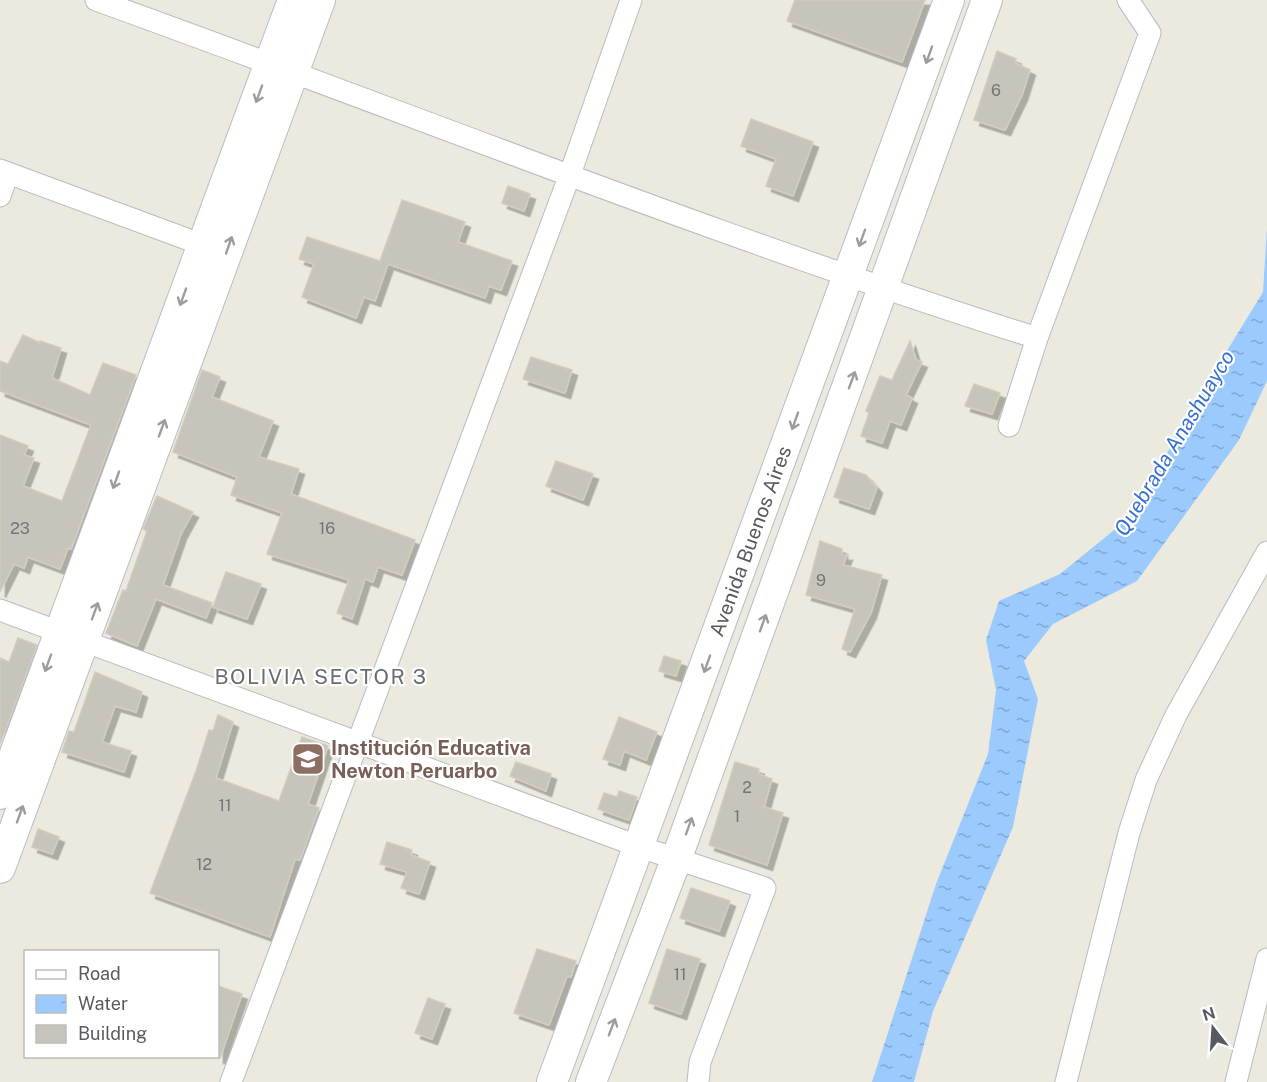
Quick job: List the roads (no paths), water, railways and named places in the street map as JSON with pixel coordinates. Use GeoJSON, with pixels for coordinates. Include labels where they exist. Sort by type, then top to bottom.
{"type":"FeatureCollection","features":[{"type":"Feature","properties":{"kind":"street"},"geometry":{"type":"LineString","coordinates":[[96,0],[282,67],[569,177],[885,290],[1037,338]]}},
{"type":"Feature","properties":{"kind":"street"},"geometry":{"type":"LineString","coordinates":[[0,794],[72,635],[282,67],[293,0]]}},
{"type":"Feature","properties":{"kind":"street"},"geometry":{"type":"LineString","coordinates":[[0,868],[72,635],[202,245],[282,67],[320,0]]}},
{"type":"Feature","properties":{"kind":"street"},"geometry":{"type":"LineString","coordinates":[[231,1082],[569,177],[631,0]]}},
{"type":"Feature","properties":{"kind":"street","name":"Avenida Buenos Aires"},"geometry":{"type":"LineString","coordinates":[[552,1082],[949,0]]}},
{"type":"Feature","properties":{"kind":"street","name":"Avenida Buenos Aires"},"geometry":{"type":"LineString","coordinates":[[591,1082],[676,860],[885,290],[987,0]]}},
{"type":"Feature","properties":{"kind":"street"},"geometry":{"type":"LineString","coordinates":[[1009,426],[1037,338],[1150,33],[1128,0]]}},
{"type":"Feature","properties":{"kind":"street"},"geometry":{"type":"LineString","coordinates":[[0,196],[4,171],[202,245]]}},
{"type":"Feature","properties":{"kind":"street"},"geometry":{"type":"LineString","coordinates":[[1066,1082],[1126,844],[1146,780],[1176,715],[1267,552]]}},
{"type":"Feature","properties":{"kind":"street"},"geometry":{"type":"LineString","coordinates":[[0,610],[640,847],[765,888],[700,1062],[698,1082]]}},
{"type":"Feature","properties":{"kind":"street"},"geometry":{"type":"LineString","coordinates":[[1236,1082],[1267,958]]}},
{"type":"Feature","properties":{"kind":"water","name":"Quebrada Anashuayco"},"geometry":{"type":"Polygon","coordinates":[[[1267,228],[1267,381],[1239,440],[1137,581],[1053,624],[1024,661],[1038,699],[1013,827],[933,1011],[914,1082],[872,1082],[936,884],[988,754],[996,690],[986,640],[999,601],[1060,574],[1140,509],[1179,429],[1263,292],[1267,228]]]}},
{"type":"Feature","properties":{"kind":"place","name":"Institución Educativa Newton Peruarbo"},"geometry":{"type":"Point","coordinates":[308,759]}},
{"type":"Feature","properties":{"kind":"district","name":"BOLIVIA SECTOR 3"},"geometry":{"type":"Point","coordinates":[321,676]}}]}
